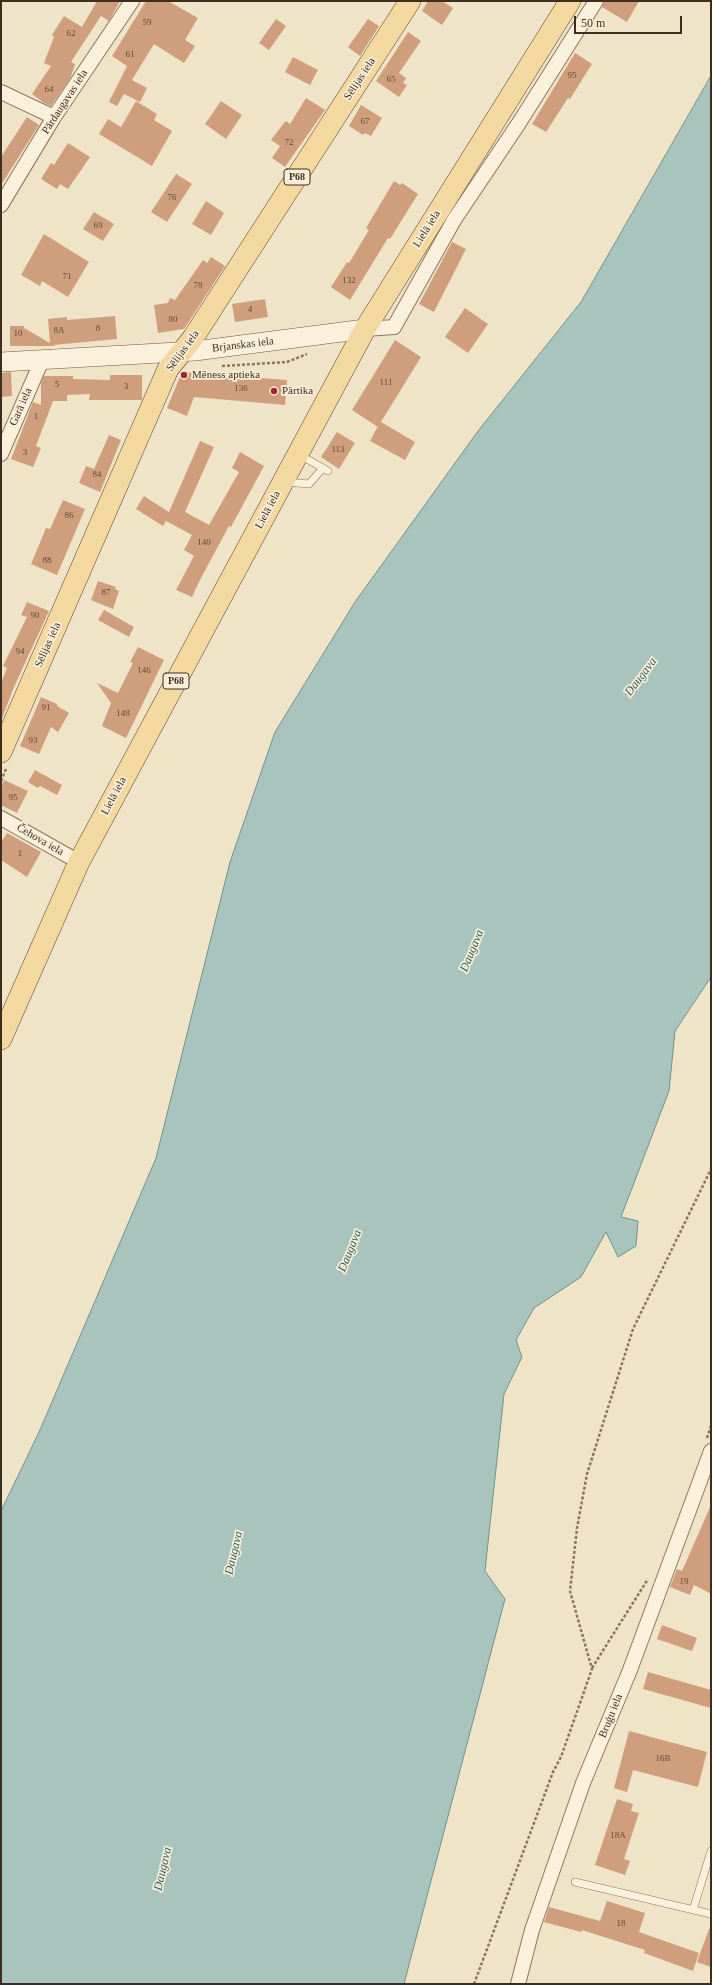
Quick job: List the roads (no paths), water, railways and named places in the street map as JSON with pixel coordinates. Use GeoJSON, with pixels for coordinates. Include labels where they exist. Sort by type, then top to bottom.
{"type":"FeatureCollection","features":[{"type":"Feature","properties":{"kind":"main road","name":"Sēlijas iela"},"geometry":{"type":"LineString","coordinates":[[1,752],[168,369],[182,352],[218,299],[410,1]]}},
{"type":"Feature","properties":{"kind":"main road","name":"Lielā iela"},"geometry":{"type":"LineString","coordinates":[[1,1039],[79,862],[365,329],[570,1]]}},
{"type":"Feature","properties":{"kind":"main road","name":"Brjanskas iela"},"geometry":{"type":"LineString","coordinates":[[1,362],[182,352],[365,329]]}},
{"type":"Feature","properties":{"kind":"street","name":"Pārdaugavas iela"},"geometry":{"type":"LineString","coordinates":[[1,205],[54,117],[132,1]]}},
{"type":"Feature","properties":{"kind":"street"},"geometry":{"type":"LineString","coordinates":[[365,329],[394,327],[454,220],[519,123],[596,1]]}},
{"type":"Feature","properties":{"kind":"street"},"geometry":{"type":"LineString","coordinates":[[1,92],[54,117]]}},
{"type":"Feature","properties":{"kind":"street","name":"Garā iela"},"geometry":{"type":"LineString","coordinates":[[1,454],[42,360]]}},
{"type":"Feature","properties":{"kind":"street","name":"Čehova iela"},"geometry":{"type":"LineString","coordinates":[[1,818],[79,862]]}},
{"type":"Feature","properties":{"kind":"street","name":"Bruģu iela"},"geometry":{"type":"LineString","coordinates":[[518,1984],[532,1930],[583,1783],[630,1670],[711,1451]]}},
{"type":"Feature","properties":{"kind":"lane"},"geometry":{"type":"LineString","coordinates":[[283,482],[309,484],[325,470],[298,454]]}},
{"type":"Feature","properties":{"kind":"lane"},"geometry":{"type":"LineString","coordinates":[[693,1910],[711,1851]]}},
{"type":"Feature","properties":{"kind":"lane"},"geometry":{"type":"LineString","coordinates":[[575,1882],[711,1914]]}},
{"type":"Feature","properties":{"kind":"water","name":"Daugava"},"geometry":{"type":"Polygon","coordinates":[[[711,76],[711,977],[675,1031],[669,1091],[621,1217],[638,1221],[636,1246],[618,1257],[606,1232],[581,1277],[534,1308],[516,1340],[522,1357],[504,1394],[485,1571],[505,1599],[404,1984],[1,1984],[1,1511],[40,1430],[156,1158],[230,862],[275,732],[355,602],[478,431],[581,302],[711,76]]]}},
{"type":"Feature","properties":{"kind":"place","name":"Mēness aptieka"},"geometry":{"type":"Point","coordinates":[184,375]}},
{"type":"Feature","properties":{"kind":"place","name":"Pārtika"},"geometry":{"type":"Point","coordinates":[274,391]}}]}
